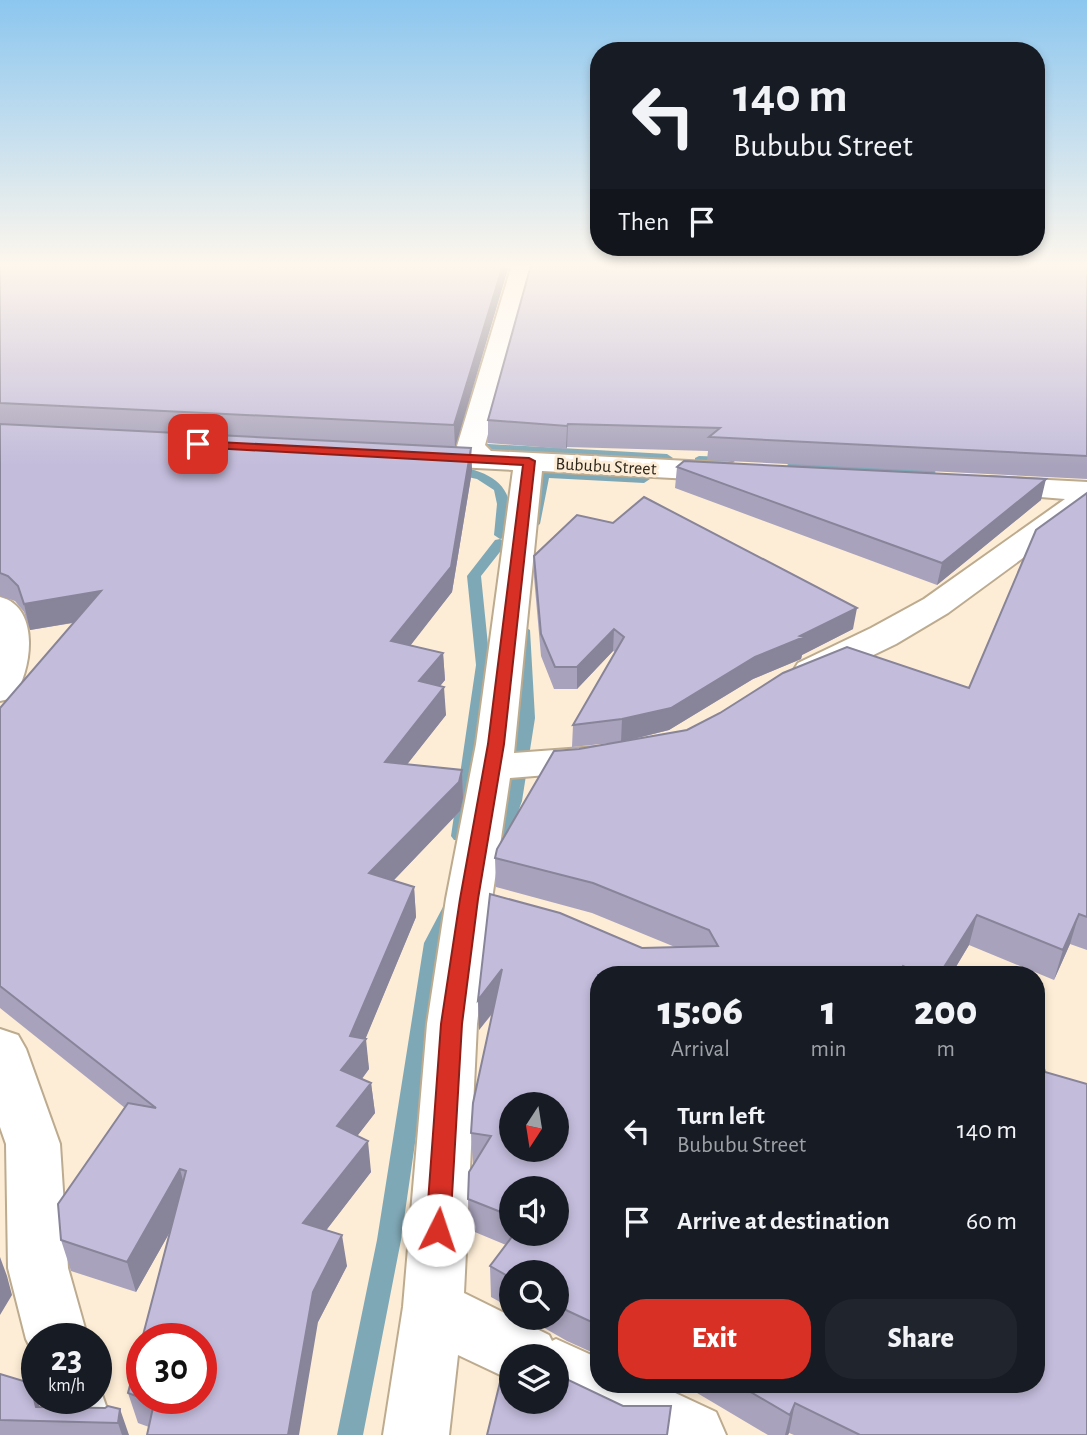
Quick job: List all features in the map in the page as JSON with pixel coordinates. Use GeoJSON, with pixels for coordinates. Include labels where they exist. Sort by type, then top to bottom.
{"type":"FeatureCollection","features":[{"type":"Feature","properties":{"kind":"street"},"geometry":{"type":"LineString","coordinates":[[483,460],[471,446],[504,332]]}},
{"type":"Feature","properties":{"kind":"street","name":"Bububu Street"},"geometry":{"type":"LineString","coordinates":[[388,455],[752,473]]}},
{"type":"Feature","properties":{"kind":"street"},"geometry":{"type":"LineString","coordinates":[[416,1435],[433,1307],[452,1024],[487,904],[492,767],[529,461]]}},
{"type":"Feature","properties":{"kind":"street"},"geometry":{"type":"LineString","coordinates":[[961,484],[1087,491]]}},
{"type":"Feature","properties":{"kind":"street"},"geometry":{"type":"LineString","coordinates":[[776,685],[879,639],[955,594],[1041,527],[1087,498]]}},
{"type":"Feature","properties":{"kind":"street"},"geometry":{"type":"LineString","coordinates":[[0,607],[10,620],[11,646],[0,690]]}},
{"type":"Feature","properties":{"kind":"street"},"geometry":{"type":"LineString","coordinates":[[492,767],[578,762],[630,754]]}},
{"type":"Feature","properties":{"kind":"street"},"geometry":{"type":"LineString","coordinates":[[0,1049],[33,1144],[38,1268],[53,1323]]}},
{"type":"Feature","properties":{"kind":"street"},"geometry":{"type":"LineString","coordinates":[[433,1307],[455,1322],[502,1344]]}},
{"type":"Feature","properties":{"kind":"street"},"geometry":{"type":"LineString","coordinates":[[569,1376],[590,1386]]}},
{"type":"Feature","properties":{"kind":"street"},"geometry":{"type":"LineString","coordinates":[[605,1393],[694,1435]]}},
{"type":"Feature","properties":{"kind":"street"},"geometry":{"type":"LineString","coordinates":[[78,1414],[83,1435]]}},
{"type":"Feature","properties":{"kind":"building"},"geometry":{"type":"Polygon","coordinates":[[[0,332],[482,332],[454,425],[0,403],[0,332]]]}},
{"type":"Feature","properties":{"kind":"building"},"geometry":{"type":"Polygon","coordinates":[[[512,332],[1087,332],[1087,456],[709,437],[720,428],[567,426],[488,420],[512,332]]]}},
{"type":"Feature","properties":{"kind":"building"},"geometry":{"type":"Polygon","coordinates":[[[0,424],[471,448],[451,567],[391,641],[443,653],[419,681],[444,687],[385,762],[462,770],[459,782],[369,873],[414,887],[350,1036],[366,1039],[341,1070],[371,1083],[337,1126],[368,1141],[303,1223],[342,1235],[313,1292],[288,1435],[147,1435],[152,1414],[217,1414],[217,1323],[146,1323],[186,1171],[180,1169],[127,1262],[61,1240],[58,1204],[128,1103],[156,1108],[0,986],[0,708],[101,591],[24,604],[18,586],[8,576],[0,573],[0,424]]]}},
{"type":"Feature","properties":{"kind":"building"},"geometry":{"type":"Polygon","coordinates":[[[684,461],[1046,479],[942,563],[677,467],[684,461]]]}},
{"type":"Feature","properties":{"kind":"building"},"geometry":{"type":"Polygon","coordinates":[[[1087,493],[1087,917],[1079,914],[1063,950],[977,915],[945,966],[590,966],[590,1321],[569,1311],[569,1260],[499,1260],[499,1271],[490,1266],[505,1246],[569,1246],[569,1176],[499,1176],[499,1211],[468,1199],[469,1172],[491,1136],[471,1133],[473,1103],[502,969],[478,1000],[490,894],[560,913],[642,948],[718,946],[709,930],[593,883],[495,858],[497,849],[554,751],[687,730],[720,713],[783,673],[847,647],[969,688],[1036,530],[1087,493]]]}},
{"type":"Feature","properties":{"kind":"building"},"geometry":{"type":"Polygon","coordinates":[[[644,497],[857,608],[800,636],[804,637],[755,657],[671,708],[622,719],[573,725],[624,637],[614,629],[577,667],[555,667],[541,634],[534,556],[577,515],[613,523],[644,497]]]}},
{"type":"Feature","properties":{"kind":"building"},"geometry":{"type":"Polygon","coordinates":[[[1045,1072],[1087,1084],[1087,1435],[860,1435],[795,1403],[790,1415],[752,1393],[1045,1393],[1045,1072]]]}},
{"type":"Feature","properties":{"kind":"building"},"geometry":{"type":"Polygon","coordinates":[[[0,1374],[21,1380],[21,1414],[112,1414],[112,1407],[120,1409],[118,1423],[0,1420],[0,1374]]]}},
{"type":"Feature","properties":{"kind":"building"},"geometry":{"type":"Polygon","coordinates":[[[569,1380],[590,1390],[590,1393],[596,1393],[623,1406],[671,1406],[667,1435],[487,1435],[499,1386],[499,1414],[569,1414],[569,1380]]]}},
{"type":"Feature","properties":{"kind":"waterway"},"geometry":{"type":"LineString","coordinates":[[471,446],[667,458]]}},
{"type":"Feature","properties":{"kind":"waterway"},"geometry":{"type":"LineString","coordinates":[[699,460],[729,461]]}},
{"type":"Feature","properties":{"kind":"waterway"},"geometry":{"type":"LineString","coordinates":[[793,465],[930,472]]}},
{"type":"Feature","properties":{"kind":"waterway"},"geometry":{"type":"LineString","coordinates":[[453,470],[481,476],[499,489],[503,504],[500,535]]}},
{"type":"Feature","properties":{"kind":"waterway"},"geometry":{"type":"LineString","coordinates":[[534,524],[544,474],[644,479]]}},
{"type":"Feature","properties":{"kind":"waterway"},"geometry":{"type":"LineString","coordinates":[[460,836],[483,665],[474,576],[500,543]]}},
{"type":"Feature","properties":{"kind":"waterway"},"geometry":{"type":"LineString","coordinates":[[496,848],[513,801],[527,718],[523,630]]}},
{"type":"Feature","properties":{"kind":"waterway"},"geometry":{"type":"LineString","coordinates":[[350,1435],[389,1240],[434,943],[451,910]]}},
{"type":"Feature","properties":{"kind":"route"},"geometry":{"type":"LineString","coordinates":[[198,444],[529,461],[496,744],[469,899],[452,1024],[438,1230]]}}]}
